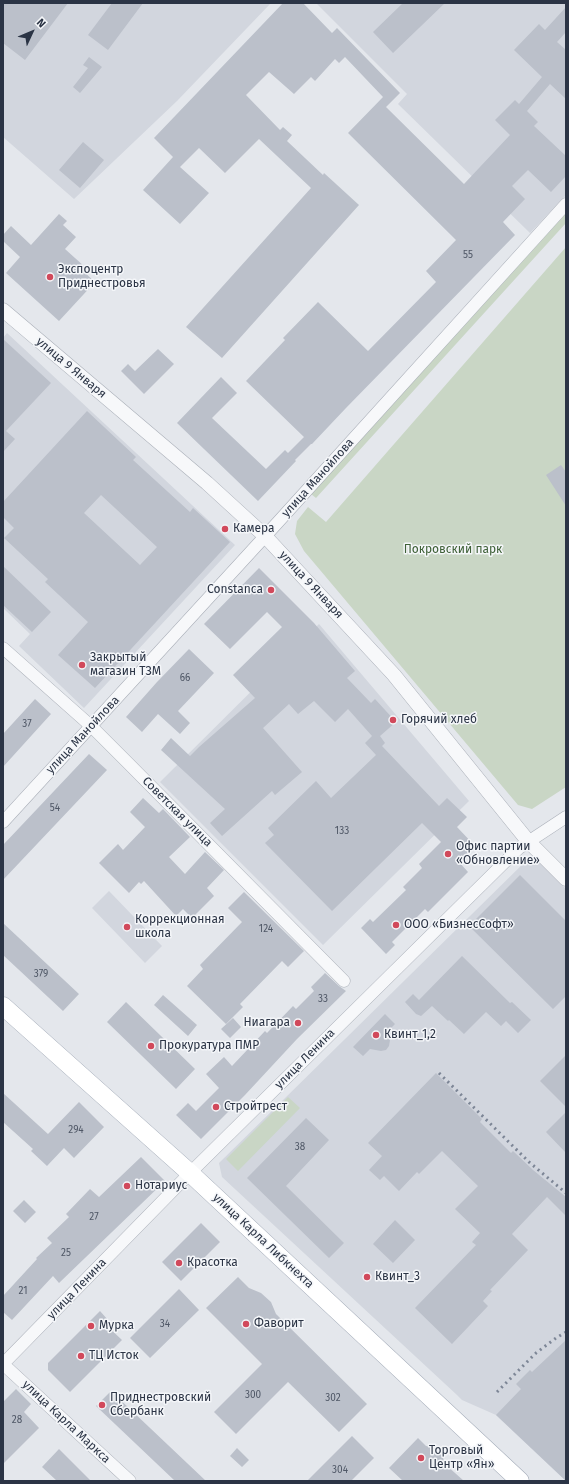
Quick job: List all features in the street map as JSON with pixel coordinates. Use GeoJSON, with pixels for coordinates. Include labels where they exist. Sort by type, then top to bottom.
{"type":"FeatureCollection","features":[{"type":"Feature","properties":{"kind":"main road","name":"улица Карла Либкнехта"},"geometry":{"type":"LineString","coordinates":[[3,1006],[190,1173],[520,1481]]}},
{"type":"Feature","properties":{"kind":"street","name":"улица Манойлова"},"geometry":{"type":"LineString","coordinates":[[3,822],[566,204]]}},
{"type":"Feature","properties":{"kind":"street","name":"улица 9 Января"},"geometry":{"type":"LineString","coordinates":[[4,313],[201,478],[265,536],[394,675],[528,841],[566,879]]}},
{"type":"Feature","properties":{"kind":"street","name":"Советская улица"},"geometry":{"type":"LineString","coordinates":[[3,648],[91,726],[344,981]]}},
{"type":"Feature","properties":{"kind":"street","name":"улица Ленина"},"geometry":{"type":"LineString","coordinates":[[3,1364],[190,1173],[519,848],[566,817]]}},
{"type":"Feature","properties":{"kind":"street","name":"улица Карла Маркса"},"geometry":{"type":"LineString","coordinates":[[3,1364],[130,1481]]}},
{"type":"Feature","properties":{"kind":"shaded area"},"geometry":{"type":"Polygon","coordinates":[[[3,3],[271,3],[177,101],[74,199],[3,137],[3,3]]]}},
{"type":"Feature","properties":{"kind":"shaded area"},"geometry":{"type":"Polygon","coordinates":[[[316,3],[566,3],[566,195],[530,233],[398,104],[407,94],[316,3]]]}},
{"type":"Feature","properties":{"kind":"shaded area"},"geometry":{"type":"Polygon","coordinates":[[[7,333],[235,545],[84,708],[19,646],[30,634],[3,608],[3,338],[7,333]]]}},
{"type":"Feature","properties":{"kind":"shaded area"},"geometry":{"type":"Polygon","coordinates":[[[319,624],[469,801],[323,945],[160,782],[319,624]]]}},
{"type":"Feature","properties":{"kind":"shaded area"},"geometry":{"type":"Polygon","coordinates":[[[532,855],[566,889],[566,1481],[496,1415],[462,1400],[222,1177],[219,1163],[532,855]]]}},
{"type":"Feature","properties":{"kind":"shaded area","name":"Коррекционная школа"},"geometry":{"type":"Polygon","coordinates":[[[109,891],[162,946],[145,963],[92,908],[109,891]]]}},
{"type":"Feature","properties":{"kind":"green space"},"geometry":{"type":"Polygon","coordinates":[[[566,213],[566,223],[316,498],[311,494],[566,213]]]}},
{"type":"Feature","properties":{"kind":"green space","name":"Покровский парк"},"geometry":{"type":"Polygon","coordinates":[[[566,247],[566,787],[532,809],[518,805],[304,551],[295,534],[297,521],[308,507],[326,522],[566,247]]]}},
{"type":"Feature","properties":{"kind":"green space"},"geometry":{"type":"Polygon","coordinates":[[[288,1097],[300,1108],[238,1171],[226,1159],[288,1097]]]}},
{"type":"Feature","properties":{"kind":"building"},"geometry":{"type":"Polygon","coordinates":[[[3,3],[68,3],[25,60],[3,43],[3,3]]]}},
{"type":"Feature","properties":{"kind":"building"},"geometry":{"type":"Polygon","coordinates":[[[112,3],[143,3],[108,50],[88,35],[112,3]]]}},
{"type":"Feature","properties":{"kind":"building"},"geometry":{"type":"Polygon","coordinates":[[[283,3],[303,3],[332,33],[337,28],[400,93],[386,107],[464,184],[510,135],[495,120],[515,100],[519,104],[542,77],[514,50],[539,24],[545,30],[566,7],[566,32],[557,42],[566,50],[566,99],[550,84],[527,111],[538,122],[534,126],[566,156],[566,176],[551,192],[528,170],[512,186],[525,199],[503,222],[515,235],[295,460],[296,461],[258,501],[177,423],[221,377],[237,393],[212,418],[266,469],[285,450],[288,453],[304,437],[246,381],[285,340],[283,338],[318,302],[368,351],[436,282],[426,271],[456,240],[348,133],[383,97],[345,57],[339,63],[335,59],[315,81],[311,77],[294,94],[269,72],[246,95],[280,130],[283,127],[292,135],[287,141],[323,175],[324,173],[359,205],[222,358],[186,327],[311,188],[259,139],[225,173],[199,148],[180,167],[209,193],[180,224],[143,190],[173,157],[154,138],[283,3]]]}},
{"type":"Feature","properties":{"kind":"building"},"geometry":{"type":"Polygon","coordinates":[[[403,3],[445,3],[393,53],[373,32],[403,3]]]}},
{"type":"Feature","properties":{"kind":"building"},"geometry":{"type":"Polygon","coordinates":[[[89,57],[102,67],[80,93],[73,87],[88,68],[83,65],[89,57]]]}},
{"type":"Feature","properties":{"kind":"building"},"geometry":{"type":"Polygon","coordinates":[[[83,142],[104,160],[80,188],[59,170],[83,142]]]}},
{"type":"Feature","properties":{"kind":"building","name":"Экспоцентр Приднестровья"},"geometry":{"type":"Polygon","coordinates":[[[59,214],[67,221],[63,225],[76,237],[65,249],[85,267],[82,270],[95,282],[59,321],[6,273],[20,257],[3,241],[3,235],[11,226],[31,245],[59,214]]]}},
{"type":"Feature","properties":{"kind":"building"},"geometry":{"type":"Polygon","coordinates":[[[3,339],[51,383],[6,431],[15,439],[3,452],[3,339]]]}},
{"type":"Feature","properties":{"kind":"building"},"geometry":{"type":"Polygon","coordinates":[[[158,349],[174,364],[144,394],[121,371],[128,364],[135,371],[158,349]]]}},
{"type":"Feature","properties":{"kind":"building"},"geometry":{"type":"Polygon","coordinates":[[[87,411],[136,457],[133,460],[190,512],[193,508],[230,542],[95,688],[58,655],[88,622],[45,582],[48,579],[4,538],[14,528],[3,517],[3,502],[87,411]],[[101,495],[84,513],[140,565],[157,547],[101,495]]]}},
{"type":"Feature","properties":{"kind":"building"},"geometry":{"type":"Polygon","coordinates":[[[561,465],[566,472],[566,506],[546,475],[561,465]]]}},
{"type":"Feature","properties":{"kind":"building"},"geometry":{"type":"Polygon","coordinates":[[[3,566],[51,612],[32,632],[3,605],[3,566]]]}},
{"type":"Feature","properties":{"kind":"building"},"geometry":{"type":"Polygon","coordinates":[[[259,568],[314,623],[355,671],[347,678],[371,703],[375,699],[396,722],[380,736],[385,743],[382,746],[439,806],[447,798],[467,817],[457,827],[475,846],[459,862],[468,872],[428,912],[425,909],[392,942],[395,945],[386,954],[361,928],[370,919],[373,922],[406,890],[403,887],[422,868],[419,864],[441,842],[422,823],[332,911],[265,843],[274,835],[268,828],[316,781],[331,798],[376,755],[365,743],[372,736],[348,709],[335,722],[314,701],[298,714],[289,704],[263,728],[302,772],[275,795],[272,791],[222,836],[210,823],[225,809],[161,750],[171,738],[190,756],[255,698],[233,675],[282,627],[267,612],[230,649],[204,624],[259,568]]]}},
{"type":"Feature","properties":{"kind":"building"},"geometry":{"type":"Polygon","coordinates":[[[189,649],[214,673],[178,711],[190,723],[180,734],[158,714],[142,732],[126,717],[189,649]]]}},
{"type":"Feature","properties":{"kind":"building"},"geometry":{"type":"Polygon","coordinates":[[[35,699],[51,714],[3,767],[3,734],[35,699]]]}},
{"type":"Feature","properties":{"kind":"building"},"geometry":{"type":"Polygon","coordinates":[[[89,754],[107,770],[3,880],[3,845],[89,754]]]}},
{"type":"Feature","properties":{"kind":"building"},"geometry":{"type":"Polygon","coordinates":[[[143,798],[159,813],[163,809],[190,837],[169,857],[185,874],[205,852],[224,870],[207,888],[214,896],[192,918],[183,909],[176,916],[144,881],[141,884],[139,882],[129,893],[99,863],[118,844],[123,850],[145,827],[130,812],[143,798]]]}},
{"type":"Feature","properties":{"kind":"building"},"geometry":{"type":"Polygon","coordinates":[[[520,875],[566,921],[566,996],[553,1009],[469,926],[520,875]]]}},
{"type":"Feature","properties":{"kind":"building"},"geometry":{"type":"Polygon","coordinates":[[[244,892],[304,951],[288,967],[282,961],[240,1004],[243,1007],[226,1024],[187,986],[203,969],[200,965],[242,922],[228,908],[244,892]]]}},
{"type":"Feature","properties":{"kind":"building"},"geometry":{"type":"Polygon","coordinates":[[[3,923],[79,994],[63,1011],[3,955],[3,923]]]}},
{"type":"Feature","properties":{"kind":"building"},"geometry":{"type":"Polygon","coordinates":[[[462,956],[510,1003],[512,1002],[531,1020],[518,1033],[506,1021],[501,1026],[486,1012],[464,1034],[432,1006],[421,1016],[416,1014],[405,1002],[413,994],[419,1000],[462,956]]]}},
{"type":"Feature","properties":{"kind":"building"},"geometry":{"type":"Polygon","coordinates":[[[325,973],[346,991],[297,1039],[245,1095],[201,1139],[176,1115],[188,1103],[196,1111],[219,1088],[206,1074],[224,1057],[232,1066],[265,1031],[267,1033],[293,1006],[296,1009],[314,991],[311,987],[325,973]]]}},
{"type":"Feature","properties":{"kind":"building"},"geometry":{"type":"Polygon","coordinates":[[[163,995],[197,1025],[188,1036],[154,1005],[163,995]]]}},
{"type":"Feature","properties":{"kind":"building","name":"Прокуратура ПМР"},"geometry":{"type":"Polygon","coordinates":[[[126,1002],[195,1069],[176,1089],[107,1022],[126,1002]]]}},
{"type":"Feature","properties":{"kind":"building","name":"Квинт_1,2"},"geometry":{"type":"Polygon","coordinates":[[[385,1014],[395,1024],[386,1033],[390,1040],[389,1046],[386,1050],[381,1051],[370,1049],[363,1056],[353,1047],[385,1014]]]}},
{"type":"Feature","properties":{"kind":"building"},"geometry":{"type":"Polygon","coordinates":[[[233,1018],[241,1027],[230,1038],[221,1029],[233,1018]]]}},
{"type":"Feature","properties":{"kind":"building"},"geometry":{"type":"Polygon","coordinates":[[[566,1055],[566,1107],[540,1081],[566,1055]]]}},
{"type":"Feature","properties":{"kind":"building"},"geometry":{"type":"Polygon","coordinates":[[[436,1073],[482,1119],[480,1122],[511,1153],[513,1151],[533,1170],[566,1197],[566,1216],[547,1197],[512,1234],[528,1250],[490,1290],[492,1291],[483,1301],[488,1306],[452,1344],[415,1308],[476,1245],[472,1242],[480,1233],[455,1209],[478,1186],[442,1151],[419,1174],[417,1172],[399,1191],[384,1176],[380,1180],[369,1170],[382,1156],[368,1143],[436,1073]]]}},
{"type":"Feature","properties":{"kind":"building"},"geometry":{"type":"Polygon","coordinates":[[[3,1093],[48,1134],[79,1102],[104,1127],[74,1158],[64,1148],[47,1166],[31,1151],[33,1149],[3,1122],[3,1093]]]}},
{"type":"Feature","properties":{"kind":"building"},"geometry":{"type":"Polygon","coordinates":[[[566,1112],[566,1153],[546,1132],[566,1112]]]}},
{"type":"Feature","properties":{"kind":"building"},"geometry":{"type":"Polygon","coordinates":[[[306,1118],[329,1140],[286,1186],[344,1243],[329,1258],[247,1178],[306,1118]]]}},
{"type":"Feature","properties":{"kind":"building"},"geometry":{"type":"Polygon","coordinates":[[[141,1157],[165,1181],[59,1283],[53,1276],[12,1320],[3,1312],[3,1296],[37,1259],[36,1258],[52,1243],[47,1238],[69,1217],[66,1214],[90,1189],[99,1197],[141,1157]]]}},
{"type":"Feature","properties":{"kind":"building"},"geometry":{"type":"Polygon","coordinates":[[[24,1200],[36,1212],[25,1223],[13,1211],[24,1200]]]}},
{"type":"Feature","properties":{"kind":"building"},"geometry":{"type":"Polygon","coordinates":[[[395,1220],[415,1240],[393,1263],[373,1244],[395,1220]]]}},
{"type":"Feature","properties":{"kind":"building"},"geometry":{"type":"Polygon","coordinates":[[[201,1223],[220,1242],[181,1281],[162,1262],[201,1223]]]}},
{"type":"Feature","properties":{"kind":"building"},"geometry":{"type":"Polygon","coordinates":[[[238,1277],[249,1288],[261,1293],[271,1302],[276,1314],[367,1404],[339,1432],[288,1382],[236,1434],[214,1412],[262,1364],[206,1308],[238,1277]]]}},
{"type":"Feature","properties":{"kind":"building"},"geometry":{"type":"Polygon","coordinates":[[[179,1289],[199,1310],[150,1358],[130,1338],[179,1289]]]}},
{"type":"Feature","properties":{"kind":"building"},"geometry":{"type":"Polygon","coordinates":[[[100,1311],[108,1320],[104,1323],[122,1340],[70,1392],[48,1370],[48,1363],[100,1311]]]}},
{"type":"Feature","properties":{"kind":"building"},"geometry":{"type":"Polygon","coordinates":[[[566,1340],[566,1481],[496,1415],[521,1389],[516,1384],[530,1370],[532,1372],[566,1340]]]}},
{"type":"Feature","properties":{"kind":"building"},"geometry":{"type":"Polygon","coordinates":[[[16,1389],[31,1404],[24,1412],[39,1428],[3,1464],[3,1402],[16,1389]]]}},
{"type":"Feature","properties":{"kind":"building"},"geometry":{"type":"Polygon","coordinates":[[[111,1391],[206,1481],[175,1481],[96,1406],[111,1391]]]}},
{"type":"Feature","properties":{"kind":"building"},"geometry":{"type":"Polygon","coordinates":[[[352,1436],[374,1458],[351,1481],[307,1481],[352,1436]]]}},
{"type":"Feature","properties":{"kind":"building","name":"Торговый Центр «Ян»"},"geometry":{"type":"Polygon","coordinates":[[[418,1438],[426,1446],[433,1447],[440,1452],[446,1465],[464,1481],[403,1481],[389,1468],[418,1438]]]}},
{"type":"Feature","properties":{"kind":"building"},"geometry":{"type":"Polygon","coordinates":[[[237,1448],[249,1460],[242,1467],[230,1456],[237,1448]]]}},
{"type":"Feature","properties":{"kind":"building"},"geometry":{"type":"Polygon","coordinates":[[[59,1449],[91,1481],[57,1481],[42,1467],[59,1449]]]}},
{"type":"Feature","properties":{"kind":"railway"},"geometry":{"type":"LineString","coordinates":[[439,1073],[529,1162],[566,1193]]}},
{"type":"Feature","properties":{"kind":"railway"},"geometry":{"type":"LineString","coordinates":[[497,1392],[536,1353],[566,1332]]}},
{"type":"Feature","properties":{"kind":"place","name":"Экспоцентр Приднестровья"},"geometry":{"type":"Point","coordinates":[50,277]}},
{"type":"Feature","properties":{"kind":"place","name":"Камера"},"geometry":{"type":"Point","coordinates":[225,529]}},
{"type":"Feature","properties":{"kind":"place","name":"Constanca"},"geometry":{"type":"Point","coordinates":[271,590]}},
{"type":"Feature","properties":{"kind":"place","name":"Закрытый магазин ТЗМ"},"geometry":{"type":"Point","coordinates":[82,665]}},
{"type":"Feature","properties":{"kind":"place","name":"Горячий хлеб"},"geometry":{"type":"Point","coordinates":[393,720]}},
{"type":"Feature","properties":{"kind":"place","name":"Офис партии «Обновление»"},"geometry":{"type":"Point","coordinates":[448,854]}},
{"type":"Feature","properties":{"kind":"place","name":"ООО «БизнесСофт»"},"geometry":{"type":"Point","coordinates":[396,925]}},
{"type":"Feature","properties":{"kind":"place","name":"Коррекционная школа"},"geometry":{"type":"Point","coordinates":[127,927]}},
{"type":"Feature","properties":{"kind":"place","name":"Ниагара"},"geometry":{"type":"Point","coordinates":[298,1023]}},
{"type":"Feature","properties":{"kind":"place","name":"Квинт_1,2"},"geometry":{"type":"Point","coordinates":[376,1035]}},
{"type":"Feature","properties":{"kind":"place","name":"Прокуратура ПМР"},"geometry":{"type":"Point","coordinates":[151,1046]}},
{"type":"Feature","properties":{"kind":"place","name":"Стройтрест"},"geometry":{"type":"Point","coordinates":[216,1107]}},
{"type":"Feature","properties":{"kind":"place","name":"Нотариус"},"geometry":{"type":"Point","coordinates":[127,1186]}},
{"type":"Feature","properties":{"kind":"place","name":"Красотка"},"geometry":{"type":"Point","coordinates":[179,1263]}},
{"type":"Feature","properties":{"kind":"place","name":"Квинт_3"},"geometry":{"type":"Point","coordinates":[367,1277]}},
{"type":"Feature","properties":{"kind":"place","name":"Фаворит"},"geometry":{"type":"Point","coordinates":[246,1324]}},
{"type":"Feature","properties":{"kind":"place","name":"Мурка"},"geometry":{"type":"Point","coordinates":[91,1326]}},
{"type":"Feature","properties":{"kind":"place","name":"ТЦ Исток"},"geometry":{"type":"Point","coordinates":[81,1356]}},
{"type":"Feature","properties":{"kind":"place","name":"Приднестровский Сбербанк"},"geometry":{"type":"Point","coordinates":[102,1405]}},
{"type":"Feature","properties":{"kind":"place","name":"Торговый Центр «Ян»"},"geometry":{"type":"Point","coordinates":[421,1458]}}]}
